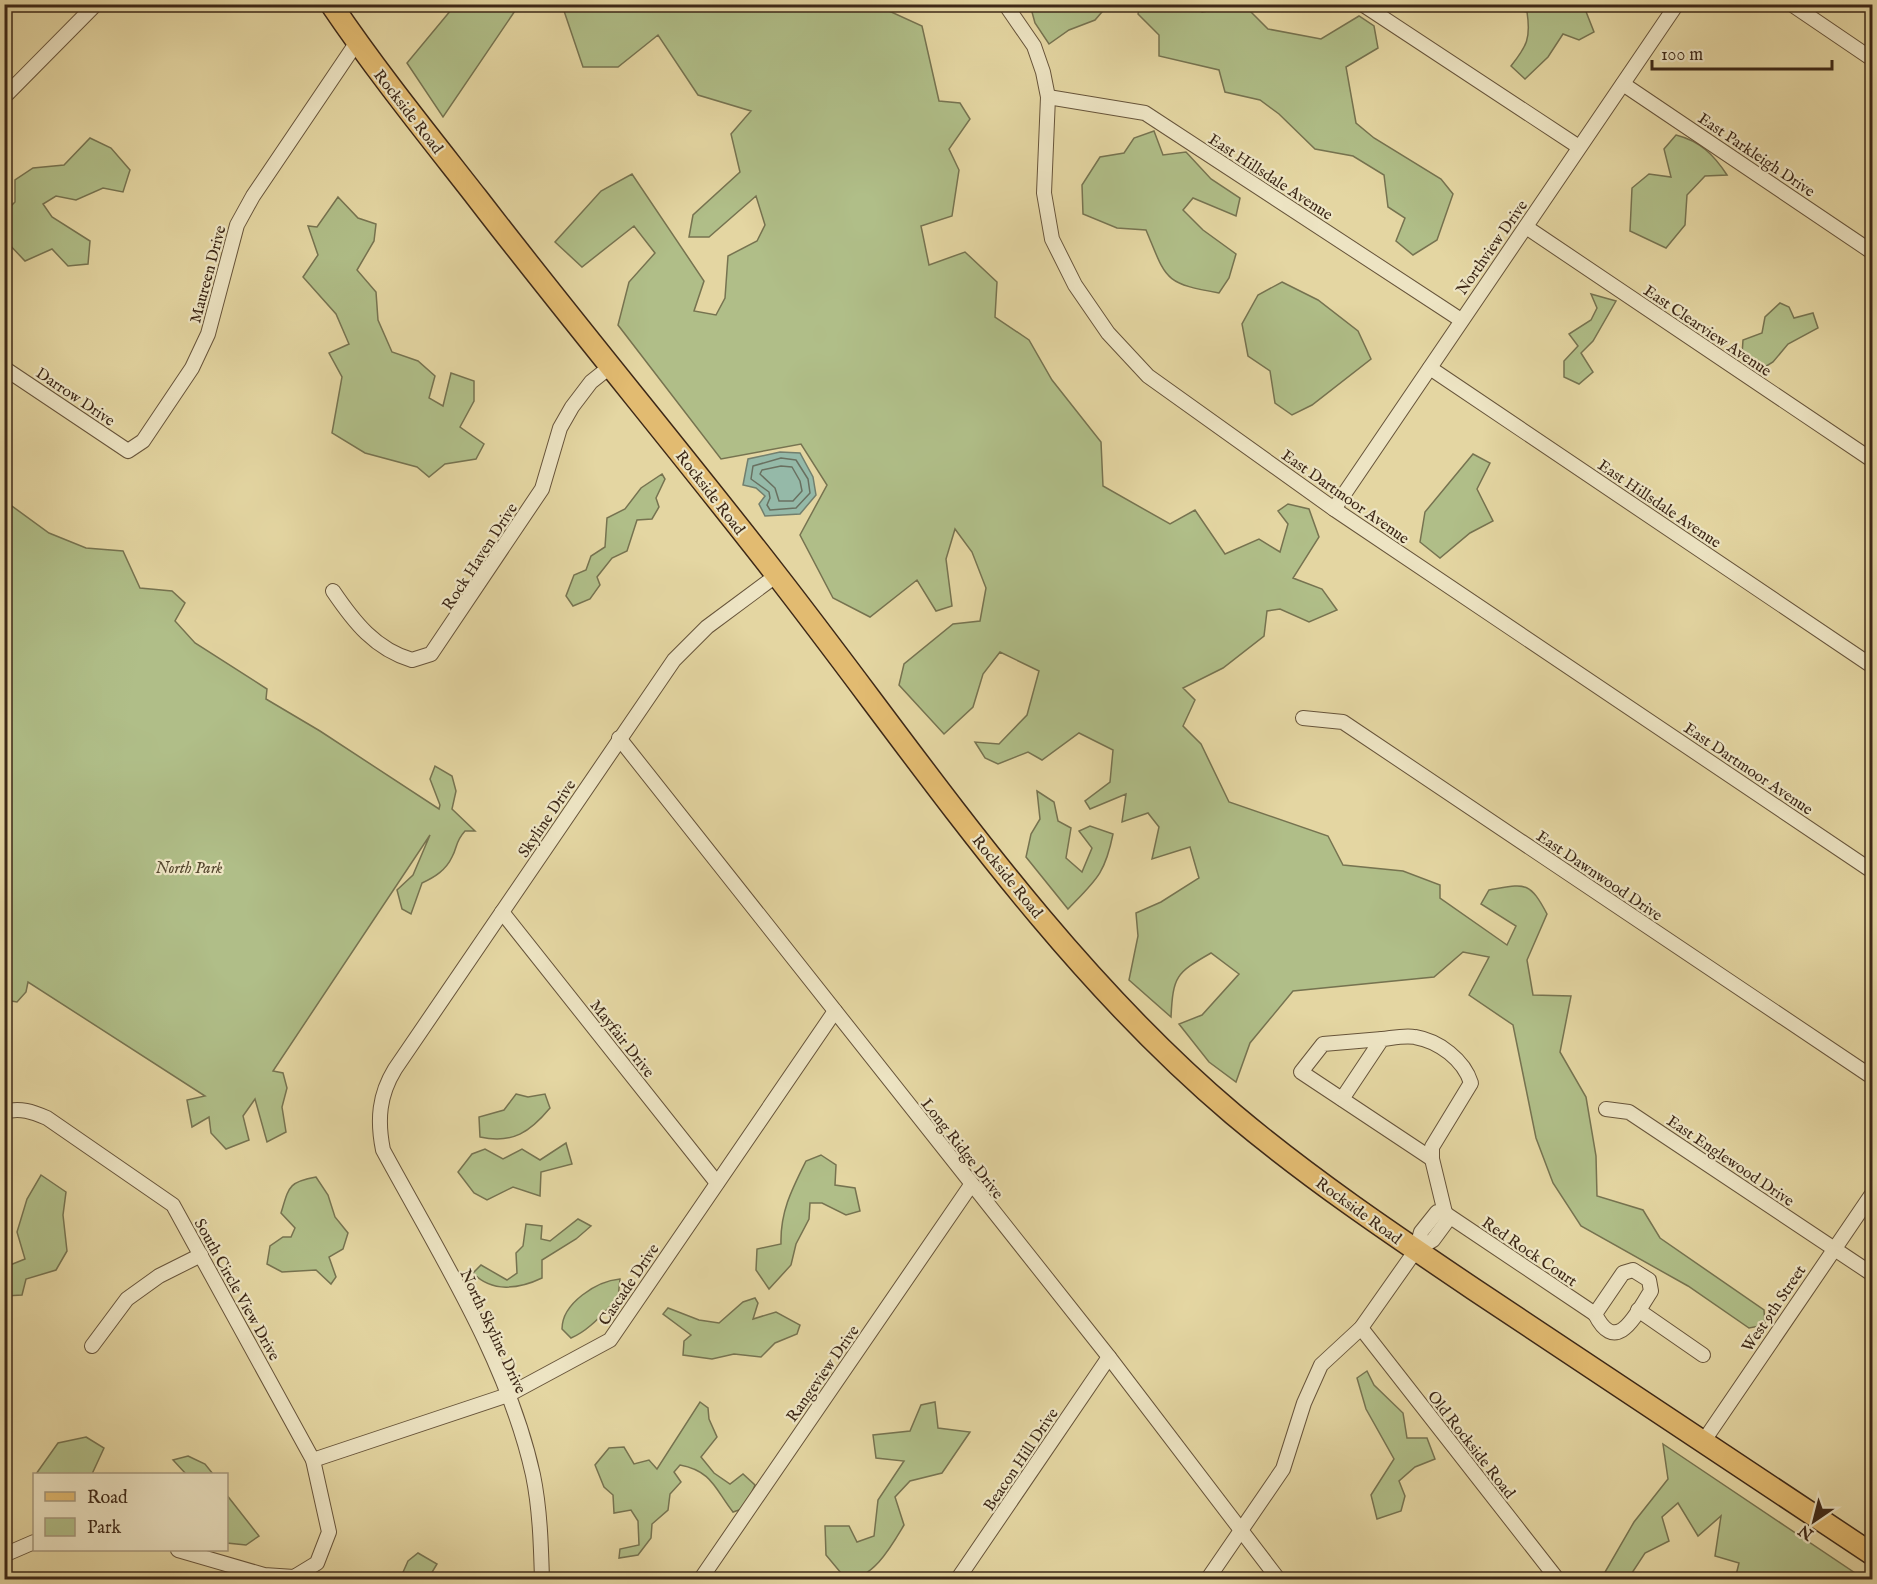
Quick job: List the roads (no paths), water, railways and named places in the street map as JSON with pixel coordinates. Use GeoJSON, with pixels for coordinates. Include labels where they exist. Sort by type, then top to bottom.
{"type":"FeatureCollection","features":[{"type":"Feature","properties":{"kind":"main road","name":"Rockside Road"},"geometry":{"type":"LineString","coordinates":[[331,4],[357,42],[502,231],[777,575],[965,823],[1065,948],[1144,1031],[1230,1112],[1303,1170],[1416,1250],[1872,1554]]}},
{"type":"Feature","properties":{"kind":"street"},"geometry":{"type":"LineString","coordinates":[[4,97],[96,4]]}},
{"type":"Feature","properties":{"kind":"street","name":"East Dartmoor Avenue"},"geometry":{"type":"LineString","coordinates":[[1005,4],[1034,46],[1048,97],[1044,193],[1052,239],[1075,285],[1108,333],[1148,376],[1334,509],[1872,871]]}},
{"type":"Feature","properties":{"kind":"street"},"geometry":{"type":"LineString","coordinates":[[1362,4],[1579,147]]}},
{"type":"Feature","properties":{"kind":"street","name":"Northview Drive"},"geometry":{"type":"LineString","coordinates":[[1334,509],[1677,4]]}},
{"type":"Feature","properties":{"kind":"street"},"geometry":{"type":"LineString","coordinates":[[1791,4],[1872,59]]}},
{"type":"Feature","properties":{"kind":"street","name":"Maureen Drive"},"geometry":{"type":"LineString","coordinates":[[128,452],[143,441],[192,368],[208,334],[237,225],[253,196],[357,42]]}},
{"type":"Feature","properties":{"kind":"street","name":"East Parkleigh Drive"},"geometry":{"type":"LineString","coordinates":[[1623,84],[1872,252]]}},
{"type":"Feature","properties":{"kind":"street","name":"East Hillsdale Avenue"},"geometry":{"type":"LineString","coordinates":[[1048,97],[1145,113],[1461,320]]}},
{"type":"Feature","properties":{"kind":"street","name":"East Clearview Avenue"},"geometry":{"type":"LineString","coordinates":[[1526,227],[1872,460]]}},
{"type":"Feature","properties":{"kind":"street","name":"Rock Haven Drive"},"geometry":{"type":"LineString","coordinates":[[333,591],[356,625],[388,649],[412,660],[431,654],[542,489],[560,428],[572,407],[591,382],[611,366]]}},
{"type":"Feature","properties":{"kind":"street","name":"Darrow Drive"},"geometry":{"type":"LineString","coordinates":[[4,368],[128,452]]}},
{"type":"Feature","properties":{"kind":"street","name":"East Hillsdale Avenue"},"geometry":{"type":"LineString","coordinates":[[1430,368],[1872,666]]}},
{"type":"Feature","properties":{"kind":"street","name":"Skyline Drive"},"geometry":{"type":"LineString","coordinates":[[380,1110],[384,1091],[395,1069],[674,660],[691,641],[777,575]]}},
{"type":"Feature","properties":{"kind":"street","name":"East Dawnwood Drive"},"geometry":{"type":"LineString","coordinates":[[1303,718],[1342,722],[1872,1077]]}},
{"type":"Feature","properties":{"kind":"street","name":"Long Ridge Drive"},"geometry":{"type":"LineString","coordinates":[[619,738],[1109,1357],[1279,1580]]}},
{"type":"Feature","properties":{"kind":"street","name":"Mayfair Drive"},"geometry":{"type":"LineString","coordinates":[[502,912],[717,1183]]}},
{"type":"Feature","properties":{"kind":"street","name":"Cascade Drive"},"geometry":{"type":"LineString","coordinates":[[313,1460],[508,1395],[610,1340],[835,1011]]}},
{"type":"Feature","properties":{"kind":"street"},"geometry":{"type":"LineString","coordinates":[[1207,1580],[1284,1469],[1304,1403],[1321,1365],[1361,1328],[1416,1250],[1421,1233],[1437,1212],[1446,1214],[1432,1159],[1432,1147],[1471,1083],[1467,1069],[1449,1053],[1415,1036],[1323,1044],[1301,1072],[1432,1159]]}},
{"type":"Feature","properties":{"kind":"street"},"geometry":{"type":"LineString","coordinates":[[1342,1099],[1382,1039]]}},
{"type":"Feature","properties":{"kind":"street","name":"East Englewood Drive"},"geometry":{"type":"LineString","coordinates":[[1606,1109],[1629,1112],[1872,1274]]}},
{"type":"Feature","properties":{"kind":"street","name":"North Skyline Drive"},"geometry":{"type":"LineString","coordinates":[[380,1110],[378,1128],[383,1150],[449,1273],[508,1395],[533,1476],[540,1533],[542,1580]]}},
{"type":"Feature","properties":{"kind":"street","name":"South Circle View Drive"},"geometry":{"type":"LineString","coordinates":[[9,1111],[30,1111],[47,1118],[173,1205],[313,1460],[329,1532],[317,1563],[294,1577],[264,1575],[181,1551]]}},
{"type":"Feature","properties":{"kind":"street","name":"Rangeview Drive"},"geometry":{"type":"LineString","coordinates":[[700,1580],[971,1185]]}},
{"type":"Feature","properties":{"kind":"street","name":"West 9th Street"},"geometry":{"type":"LineString","coordinates":[[1703,1442],[1872,1194]]}},
{"type":"Feature","properties":{"kind":"street","name":"Red Rock Court"},"geometry":{"type":"LineString","coordinates":[[1446,1214],[1595,1314],[1607,1330],[1616,1333],[1625,1330],[1638,1310]]}},
{"type":"Feature","properties":{"kind":"street"},"geometry":{"type":"LineString","coordinates":[[92,1346],[127,1299],[159,1276],[201,1255]]}},
{"type":"Feature","properties":{"kind":"street"},"geometry":{"type":"LineString","coordinates":[[1595,1314],[1623,1273],[1633,1270],[1649,1280],[1651,1291],[1638,1310],[1703,1355]]}},
{"type":"Feature","properties":{"kind":"street","name":"Old Rockside Road"},"geometry":{"type":"LineString","coordinates":[[1361,1328],[1558,1580]]}},
{"type":"Feature","properties":{"kind":"street","name":"Beacon Hill Drive"},"geometry":{"type":"LineString","coordinates":[[957,1580],[1109,1357]]}},
{"type":"Feature","properties":{"kind":"street"},"geometry":{"type":"LineString","coordinates":[[4,1555],[33,1542]]}},
{"type":"Feature","properties":{"kind":"water"},"geometry":{"type":"Polygon","coordinates":[[[780,452],[800,453],[813,477],[816,495],[800,514],[765,516],[759,504],[765,496],[756,488],[743,485],[748,459],[780,452]]]}},
{"type":"Feature","properties":{"kind":"park label","name":"North Park"},"geometry":{"type":"Point","coordinates":[189,867]}}]}
